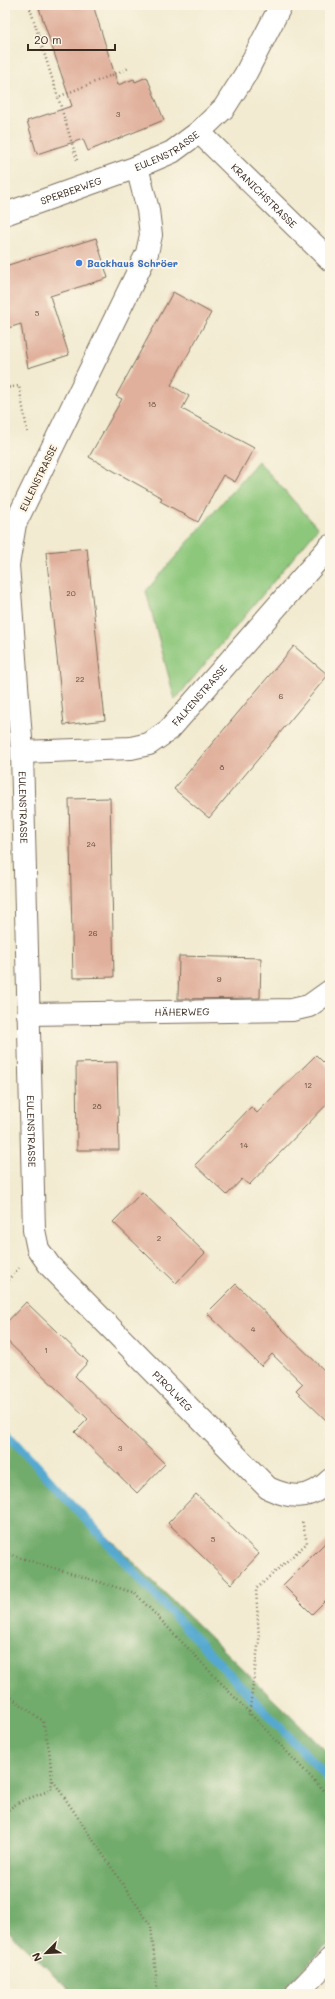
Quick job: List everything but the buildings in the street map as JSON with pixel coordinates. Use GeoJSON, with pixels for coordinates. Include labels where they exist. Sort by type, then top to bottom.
{"type":"FeatureCollection","features":[{"type":"Feature","properties":{"kind":"street","name":"EULENSTRASSE"},"geometry":{"type":"LineString","coordinates":[[38,1249],[34,1230],[22,752],[8,565],[15,524],[147,253],[151,235],[148,210],[137,167],[172,152],[199,132],[224,108],[245,75],[281,5]]}},
{"type":"Feature","properties":{"kind":"street","name":"KRANICHSTRASSE"},"geometry":{"type":"LineString","coordinates":[[199,132],[330,260]]}},
{"type":"Feature","properties":{"kind":"street","name":"SPERBERWEG"},"geometry":{"type":"LineString","coordinates":[[5,214],[137,167]]}},
{"type":"Feature","properties":{"kind":"street","name":"FALKENSTRASSE"},"geometry":{"type":"LineString","coordinates":[[22,752],[131,748],[149,744],[169,730],[330,546]]}},
{"type":"Feature","properties":{"kind":"street","name":"HÄHERWEG"},"geometry":{"type":"LineString","coordinates":[[28,1014],[292,1010],[309,1006],[330,990]]}},
{"type":"Feature","properties":{"kind":"street","name":"PIROLWEG"},"geometry":{"type":"LineString","coordinates":[[38,1249],[50,1266],[268,1488],[283,1495],[297,1496],[310,1494],[327,1483]]}},
{"type":"Feature","properties":{"kind":"street"},"geometry":{"type":"LineString","coordinates":[[296,1994],[330,1959]]}},
{"type":"Feature","properties":{"kind":"path"},"geometry":{"type":"LineString","coordinates":[[29,5],[84,186]]}},
{"type":"Feature","properties":{"kind":"path"},"geometry":{"type":"LineString","coordinates":[[58,97],[129,68]]}},
{"type":"Feature","properties":{"kind":"path"},"geometry":{"type":"LineString","coordinates":[[5,388],[18,386],[29,438],[50,452]]}},
{"type":"Feature","properties":{"kind":"path"},"geometry":{"type":"LineString","coordinates":[[249,1715],[259,1639],[256,1590],[308,1543],[297,1496]]}},
{"type":"Feature","properties":{"kind":"path"},"geometry":{"type":"LineString","coordinates":[[5,1553],[135,1593],[249,1715],[330,1797]]}},
{"type":"Feature","properties":{"kind":"path"},"geometry":{"type":"LineString","coordinates":[[5,1693],[43,1721],[49,1749],[52,1779],[51,1790],[19,1802],[5,1812]]}},
{"type":"Feature","properties":{"kind":"path"},"geometry":{"type":"LineString","coordinates":[[52,1779],[151,1926],[158,1994]]}},
{"type":"Feature","properties":{"kind":"green space"},"geometry":{"type":"Polygon","coordinates":[[[258,461],[318,528],[175,700],[146,591],[258,461]]]}},
{"type":"Feature","properties":{"kind":"green space"},"geometry":{"type":"Polygon","coordinates":[[[5,1436],[330,1755],[330,1942],[279,1994],[74,1994],[5,1928],[5,1436]]]}},
{"type":"Feature","properties":{"kind":"waterway"},"geometry":{"type":"LineString","coordinates":[[5,1431],[167,1608],[330,1780]]}},
{"type":"Feature","properties":{"kind":"place","name":"Backhaus Schröer"},"geometry":{"type":"Point","coordinates":[79,263]}}]}
